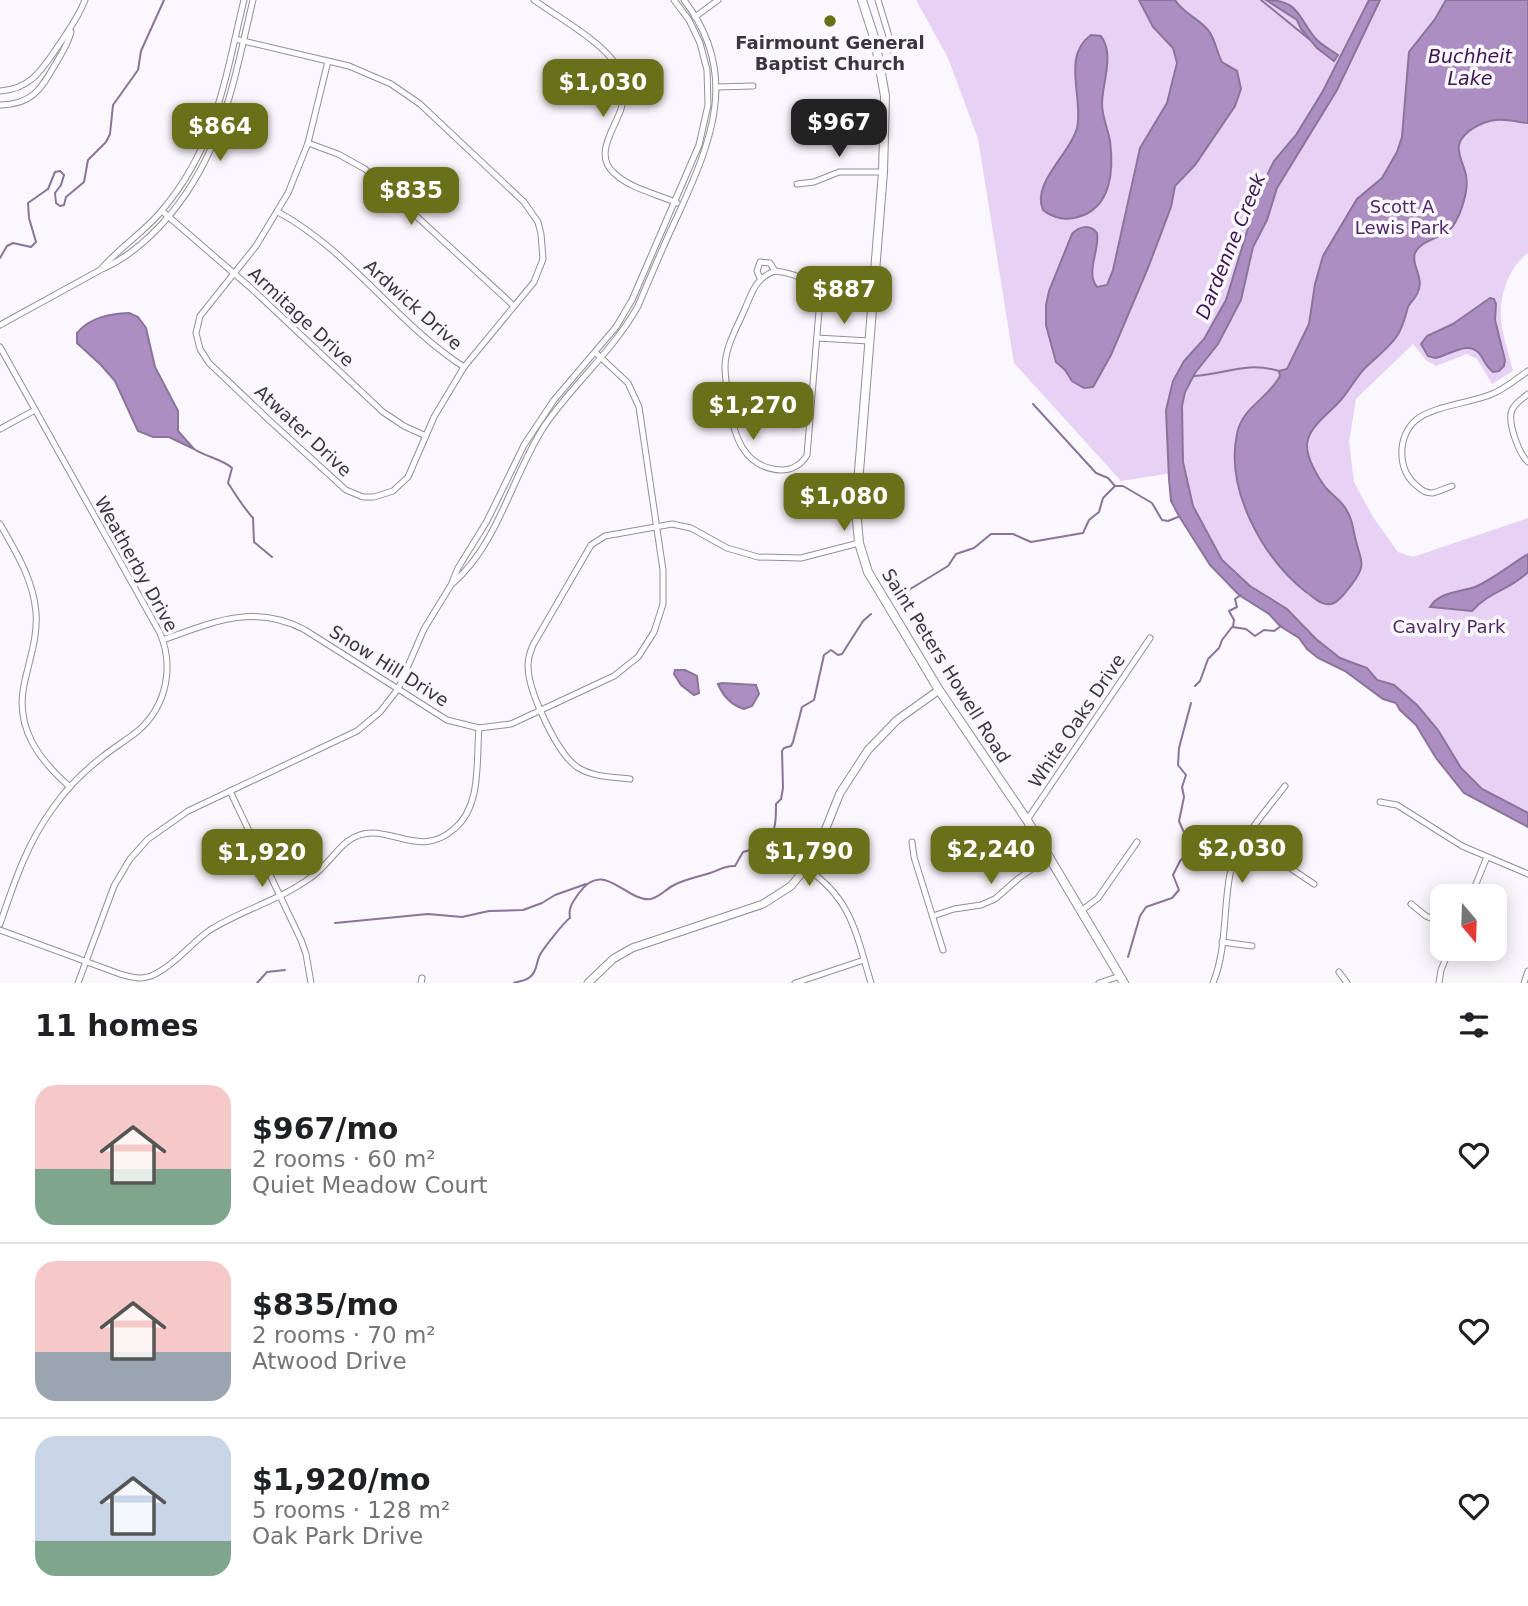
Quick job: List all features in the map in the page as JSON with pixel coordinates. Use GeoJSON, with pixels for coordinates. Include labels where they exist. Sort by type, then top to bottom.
{"type":"FeatureCollection","features":[{"type":"Feature","properties":{"kind":"main road","name":"Saint Peters Howell Road"},"geometry":{"type":"LineString","coordinates":[[862,0],[875,40],[885,96],[883,172],[856,509],[859,543],[868,572],[939,690],[1027,820],[1122,980]]}},
{"type":"Feature","properties":{"kind":"street"},"geometry":{"type":"LineString","coordinates":[[0,91],[24,85],[38,75],[71,29],[85,0]]}},
{"type":"Feature","properties":{"kind":"street"},"geometry":{"type":"LineString","coordinates":[[102,269],[162,211],[188,175],[211,130],[244,0]]}},
{"type":"Feature","properties":{"kind":"street"},"geometry":{"type":"LineString","coordinates":[[0,325],[118,262],[168,216],[199,174],[219,133],[228,108],[253,0]]}},
{"type":"Feature","properties":{"kind":"street"},"geometry":{"type":"LineString","coordinates":[[534,0],[606,52],[620,72],[622,108],[606,145],[609,168],[623,179],[682,205]]}},
{"type":"Feature","properties":{"kind":"street"},"geometry":{"type":"LineString","coordinates":[[78,983],[114,886],[140,848],[170,822],[357,730],[380,712],[398,689],[424,629],[487,522],[524,445],[554,400],[616,327],[632,300],[703,133],[709,88],[704,57],[689,20],[674,0]]}},
{"type":"Feature","properties":{"kind":"street"},"geometry":{"type":"LineString","coordinates":[[451,585],[465,573],[481,548],[531,449],[556,410],[619,337],[638,306],[707,146],[714,119],[717,87],[711,53],[696,16],[684,0]]}},
{"type":"Feature","properties":{"kind":"street"},"geometry":{"type":"LineString","coordinates":[[689,20],[718,0]]}},
{"type":"Feature","properties":{"kind":"street"},"geometry":{"type":"LineString","coordinates":[[878,0],[898,66]]}},
{"type":"Feature","properties":{"kind":"street"},"geometry":{"type":"LineString","coordinates":[[0,104],[22,101],[42,89],[68,42],[71,29]]}},
{"type":"Feature","properties":{"kind":"street","name":"Atwater Drive"},"geometry":{"type":"LineString","coordinates":[[235,39],[328,61],[364,71],[407,94],[532,211],[541,234],[542,259],[534,282],[464,367],[426,436],[408,477],[393,491],[383,495],[363,497],[346,490],[214,368],[200,349],[196,332],[200,316],[234,275],[278,212],[308,144],[328,61]]}},
{"type":"Feature","properties":{"kind":"street"},"geometry":{"type":"LineString","coordinates":[[709,88],[753,86]]}},
{"type":"Feature","properties":{"kind":"street"},"geometry":{"type":"LineString","coordinates":[[211,130],[219,133]]}},
{"type":"Feature","properties":{"kind":"street"},"geometry":{"type":"LineString","coordinates":[[308,144],[338,154],[365,169],[514,306]]}},
{"type":"Feature","properties":{"kind":"street"},"geometry":{"type":"LineString","coordinates":[[797,184],[814,182],[839,172],[883,172]]}},
{"type":"Feature","properties":{"kind":"street","name":"Armitage Drive"},"geometry":{"type":"LineString","coordinates":[[162,211],[383,412],[426,436]]}},
{"type":"Feature","properties":{"kind":"street","name":"Ardwick Drive"},"geometry":{"type":"LineString","coordinates":[[278,212],[312,232],[433,344],[464,367]]}},
{"type":"Feature","properties":{"kind":"street"},"geometry":{"type":"LineString","coordinates":[[760,278],[757,271],[760,262],[770,263],[775,271],[811,283],[820,298],[807,455],[800,464],[788,469],[774,469],[758,463],[740,446],[734,430],[725,366],[727,350],[755,285],[760,278],[775,271]]}},
{"type":"Feature","properties":{"kind":"street"},"geometry":{"type":"LineString","coordinates":[[811,283],[818,279],[827,280],[829,288],[820,298]]}},
{"type":"Feature","properties":{"kind":"street"},"geometry":{"type":"LineString","coordinates":[[817,338],[869,341]]}},
{"type":"Feature","properties":{"kind":"street","name":"Weatherby Drive"},"geometry":{"type":"LineString","coordinates":[[0,346],[163,640],[167,673],[157,708],[142,728],[97,761],[53,807],[20,867],[0,924]]}},
{"type":"Feature","properties":{"kind":"street","name":"Snow Hill Drive"},"geometry":{"type":"LineString","coordinates":[[163,640],[231,617],[258,616],[284,621],[305,630],[447,720],[479,728],[511,724],[614,676],[638,657],[654,632],[665,587],[639,407],[628,383],[596,353]]}},
{"type":"Feature","properties":{"kind":"street"},"geometry":{"type":"LineString","coordinates":[[1452,486],[1433,493],[1426,492],[1414,483],[1404,468],[1402,459],[1404,439],[1409,429],[1422,416],[1492,394],[1528,371]]}},
{"type":"Feature","properties":{"kind":"street"},"geometry":{"type":"LineString","coordinates":[[1528,394],[1516,403],[1511,419],[1528,462]]}},
{"type":"Feature","properties":{"kind":"street"},"geometry":{"type":"LineString","coordinates":[[0,429],[35,410]]}},
{"type":"Feature","properties":{"kind":"street"},"geometry":{"type":"LineString","coordinates":[[524,445],[531,449]]}},
{"type":"Feature","properties":{"kind":"street"},"geometry":{"type":"LineString","coordinates":[[0,524],[26,572],[36,612],[33,654],[22,699],[26,727],[30,741],[44,763],[70,787]]}},
{"type":"Feature","properties":{"kind":"street"},"geometry":{"type":"LineString","coordinates":[[630,779],[597,775],[573,764],[559,745],[531,685],[529,655],[543,625],[591,545],[606,536],[681,524],[727,548],[773,559],[801,558],[859,543]]}},
{"type":"Feature","properties":{"kind":"street","name":"White Oaks Drive"},"geometry":{"type":"LineString","coordinates":[[1027,820],[1150,638]]}},
{"type":"Feature","properties":{"kind":"street"},"geometry":{"type":"LineString","coordinates":[[588,983],[613,959],[632,948],[773,899],[791,886],[807,869],[819,848],[840,793],[864,756],[897,720],[939,690]]}},
{"type":"Feature","properties":{"kind":"street"},"geometry":{"type":"LineString","coordinates":[[0,930],[131,977],[148,978],[219,925],[309,879],[321,870],[345,843],[360,835],[375,832],[420,842],[439,838],[455,829],[472,805],[479,728]]}},
{"type":"Feature","properties":{"kind":"street"},"geometry":{"type":"LineString","coordinates":[[1213,983],[1218,971],[1230,874],[1247,839],[1285,786]]}},
{"type":"Feature","properties":{"kind":"street"},"geometry":{"type":"LineString","coordinates":[[230,791],[306,954],[311,983]]}},
{"type":"Feature","properties":{"kind":"street"},"geometry":{"type":"LineString","coordinates":[[1380,802],[1397,805],[1462,846],[1528,874]]}},
{"type":"Feature","properties":{"kind":"street"},"geometry":{"type":"LineString","coordinates":[[1247,839],[1314,884]]}},
{"type":"Feature","properties":{"kind":"street"},"geometry":{"type":"LineString","coordinates":[[912,842],[914,857],[943,950]]}},
{"type":"Feature","properties":{"kind":"street"},"geometry":{"type":"LineString","coordinates":[[1081,911],[1098,898],[1137,842]]}},
{"type":"Feature","properties":{"kind":"street"},"geometry":{"type":"LineString","coordinates":[[933,916],[995,900],[1018,878],[1049,857]]}},
{"type":"Feature","properties":{"kind":"street"},"geometry":{"type":"LineString","coordinates":[[1476,884],[1487,858]]}},
{"type":"Feature","properties":{"kind":"street"},"geometry":{"type":"LineString","coordinates":[[807,869],[832,888],[844,905],[871,983]]}},
{"type":"Feature","properties":{"kind":"street"},"geometry":{"type":"LineString","coordinates":[[1411,904],[1430,918]]}},
{"type":"Feature","properties":{"kind":"street"},"geometry":{"type":"LineString","coordinates":[[1222,942],[1252,946]]}},
{"type":"Feature","properties":{"kind":"street"},"geometry":{"type":"LineString","coordinates":[[795,983],[864,960]]}},
{"type":"Feature","properties":{"kind":"street"},"geometry":{"type":"LineString","coordinates":[[1439,983],[1444,961]]}},
{"type":"Feature","properties":{"kind":"street"},"geometry":{"type":"LineString","coordinates":[[1524,983],[1528,971]]}},
{"type":"Feature","properties":{"kind":"street"},"geometry":{"type":"LineString","coordinates":[[1339,972],[1347,983]]}},
{"type":"Feature","properties":{"kind":"street"},"geometry":{"type":"LineString","coordinates":[[1099,983],[1122,980]]}},
{"type":"Feature","properties":{"kind":"green space"},"geometry":{"type":"Polygon","coordinates":[[[916,0],[1375,0],[1366,26],[1380,0],[1528,0],[1528,253],[1510,274],[1501,307],[1502,328],[1513,371],[1492,384],[1477,359],[1467,354],[1436,366],[1427,361],[1413,344],[1356,399],[1349,442],[1354,482],[1373,517],[1398,552],[1413,557],[1528,518],[1528,813],[1482,789],[1461,768],[1438,730],[1417,705],[1394,685],[1377,680],[1366,668],[1341,658],[1316,639],[1287,609],[1250,586],[1231,569],[1222,560],[1193,506],[1183,462],[1182,406],[1185,392],[1195,373],[1218,344],[1241,300],[1253,247],[1274,197],[1220,322],[1179,394],[1173,473],[1121,481],[1014,363],[978,139],[948,58],[916,0]]]}},
{"type":"Feature","properties":{"kind":"water"},"geometry":{"type":"Polygon","coordinates":[[[1139,0],[1175,0],[1208,30],[1222,62],[1237,71],[1241,89],[1235,106],[1195,165],[1175,186],[1171,207],[1148,268],[1111,355],[1093,387],[1084,388],[1072,381],[1056,362],[1046,325],[1046,305],[1072,234],[1081,228],[1088,227],[1097,233],[1092,275],[1097,287],[1107,285],[1113,270],[1140,148],[1167,103],[1177,63],[1173,48],[1153,27],[1139,0]]]}},
{"type":"Feature","properties":{"kind":"water"},"geometry":{"type":"Polygon","coordinates":[[[1266,0],[1292,6],[1317,41],[1338,55],[1334,61],[1317,48],[1297,20],[1266,0]]]}},
{"type":"Feature","properties":{"kind":"water"},"geometry":{"type":"Polygon","coordinates":[[[1369,0],[1380,0],[1337,90],[1277,188],[1267,220],[1253,247],[1241,300],[1218,344],[1195,373],[1185,392],[1182,406],[1183,462],[1193,506],[1222,560],[1250,586],[1287,609],[1316,639],[1340,658],[1367,668],[1377,680],[1394,685],[1417,705],[1438,730],[1461,768],[1482,789],[1528,813],[1528,827],[1464,793],[1436,758],[1416,725],[1396,703],[1383,699],[1345,671],[1318,658],[1299,638],[1280,626],[1269,614],[1239,595],[1210,565],[1171,501],[1166,410],[1173,381],[1184,361],[1204,339],[1226,300],[1259,192],[1274,161],[1296,135],[1323,91],[1369,0]]]}},
{"type":"Feature","properties":{"kind":"water","name":"Buchheit Lake"},"geometry":{"type":"Polygon","coordinates":[[[1446,0],[1528,0],[1528,123],[1491,121],[1464,135],[1459,145],[1459,153],[1467,182],[1464,202],[1453,226],[1444,234],[1423,244],[1415,253],[1419,288],[1408,307],[1399,333],[1364,369],[1308,438],[1308,455],[1316,473],[1349,514],[1362,563],[1360,572],[1344,595],[1334,603],[1326,604],[1315,599],[1290,578],[1262,542],[1251,521],[1237,478],[1237,434],[1244,417],[1275,384],[1280,376],[1279,371],[1287,369],[1309,324],[1315,284],[1323,256],[1357,199],[1382,178],[1397,152],[1402,137],[1409,52],[1446,0]]]}},
{"type":"Feature","properties":{"kind":"water"},"geometry":{"type":"Polygon","coordinates":[[[1091,35],[1101,36],[1107,52],[1102,104],[1110,141],[1110,176],[1104,197],[1097,206],[1078,217],[1060,218],[1043,210],[1042,189],[1077,128],[1075,66],[1082,44],[1091,35]]]}},
{"type":"Feature","properties":{"kind":"water"},"geometry":{"type":"Polygon","coordinates":[[[1490,298],[1494,299],[1496,304],[1495,320],[1505,360],[1499,371],[1493,372],[1474,349],[1463,348],[1435,358],[1428,356],[1421,344],[1427,336],[1453,324],[1490,298]]]}},
{"type":"Feature","properties":{"kind":"water"},"geometry":{"type":"Polygon","coordinates":[[[129,313],[138,317],[146,328],[155,367],[178,411],[178,431],[194,449],[169,437],[153,437],[138,431],[115,381],[77,343],[77,333],[88,323],[129,313]]]}},
{"type":"Feature","properties":{"kind":"water"},"geometry":{"type":"Polygon","coordinates":[[[1528,554],[1528,572],[1472,611],[1430,607],[1444,595],[1482,584],[1528,554]]]}},
{"type":"Feature","properties":{"kind":"water"},"geometry":{"type":"Polygon","coordinates":[[[675,670],[685,670],[697,676],[699,693],[694,695],[681,685],[674,674],[675,670]]]}},
{"type":"Feature","properties":{"kind":"water"},"geometry":{"type":"Polygon","coordinates":[[[718,684],[756,685],[759,694],[752,706],[744,709],[725,696],[718,684]]]}},
{"type":"Feature","properties":{"kind":"waterway"},"geometry":{"type":"LineString","coordinates":[[0,258],[7,246],[13,243],[31,247],[36,242],[28,203],[48,189],[55,172],[60,171],[64,175],[55,193],[56,203],[60,206],[64,205],[66,197],[84,182],[88,160],[106,142],[110,134],[113,105],[138,70],[141,51],[164,0]]}},
{"type":"Feature","properties":{"kind":"waterway"},"geometry":{"type":"LineString","coordinates":[[1261,0],[1309,39]]}},
{"type":"Feature","properties":{"kind":"waterway"},"geometry":{"type":"LineString","coordinates":[[1194,376],[1256,367],[1279,371]]}},
{"type":"Feature","properties":{"kind":"waterway"},"geometry":{"type":"LineString","coordinates":[[1033,404],[1096,473],[1108,478],[1115,486],[1123,486],[1152,503],[1162,520],[1178,517]]}},
{"type":"Feature","properties":{"kind":"waterway"},"geometry":{"type":"LineString","coordinates":[[194,449],[232,468],[228,483],[253,518],[254,542],[272,557]]}},
{"type":"Feature","properties":{"kind":"waterway"},"geometry":{"type":"LineString","coordinates":[[902,594],[948,566],[956,554],[974,548],[991,534],[1013,534],[1031,542],[1083,533],[1089,520],[1099,512],[1103,498],[1115,486]]}},
{"type":"Feature","properties":{"kind":"waterway"},"geometry":{"type":"LineString","coordinates":[[1233,627],[1234,620],[1229,611],[1237,607],[1235,599],[1241,595]]}},
{"type":"Feature","properties":{"kind":"waterway"},"geometry":{"type":"LineString","coordinates":[[514,983],[532,975],[541,954],[570,918],[572,905],[588,883],[606,880],[641,898],[651,899],[683,881],[735,866],[743,852],[765,846],[773,831],[776,804],[781,799],[783,788],[782,751],[793,742],[802,707],[814,700],[824,655],[831,650],[838,655],[842,654],[863,621],[871,614]]}},
{"type":"Feature","properties":{"kind":"waterway"},"geometry":{"type":"LineString","coordinates":[[1195,686],[1200,681],[1208,659],[1219,648],[1232,627],[1246,629],[1255,636],[1264,630],[1274,631],[1281,626]]}},
{"type":"Feature","properties":{"kind":"waterway"},"geometry":{"type":"LineString","coordinates":[[1128,957],[1140,916],[1146,907],[1172,898],[1179,890],[1173,875],[1180,861],[1191,849],[1179,821],[1184,797],[1182,787],[1186,775],[1178,765],[1179,748],[1191,703]]}},
{"type":"Feature","properties":{"kind":"waterway"},"geometry":{"type":"LineString","coordinates":[[335,923],[428,914],[462,917],[489,911],[523,910],[586,884]]}},
{"type":"Feature","properties":{"kind":"waterway"},"geometry":{"type":"LineString","coordinates":[[257,983],[267,972],[285,970]]}},
{"type":"Feature","properties":{"kind":"place","name":"Fairmount General Baptist Church"},"geometry":{"type":"Point","coordinates":[830,21]}},
{"type":"Feature","properties":{"kind":"park label","name":"Scott A Lewis Park"},"geometry":{"type":"Point","coordinates":[1402,217]}},
{"type":"Feature","properties":{"kind":"park label","name":"Cavalry Park"},"geometry":{"type":"Point","coordinates":[1449,627]}},
{"type":"Feature","properties":{"kind":"water label","name":"Dardenne Creek"},"geometry":{"type":"Point","coordinates":[1230,246]}}]}
